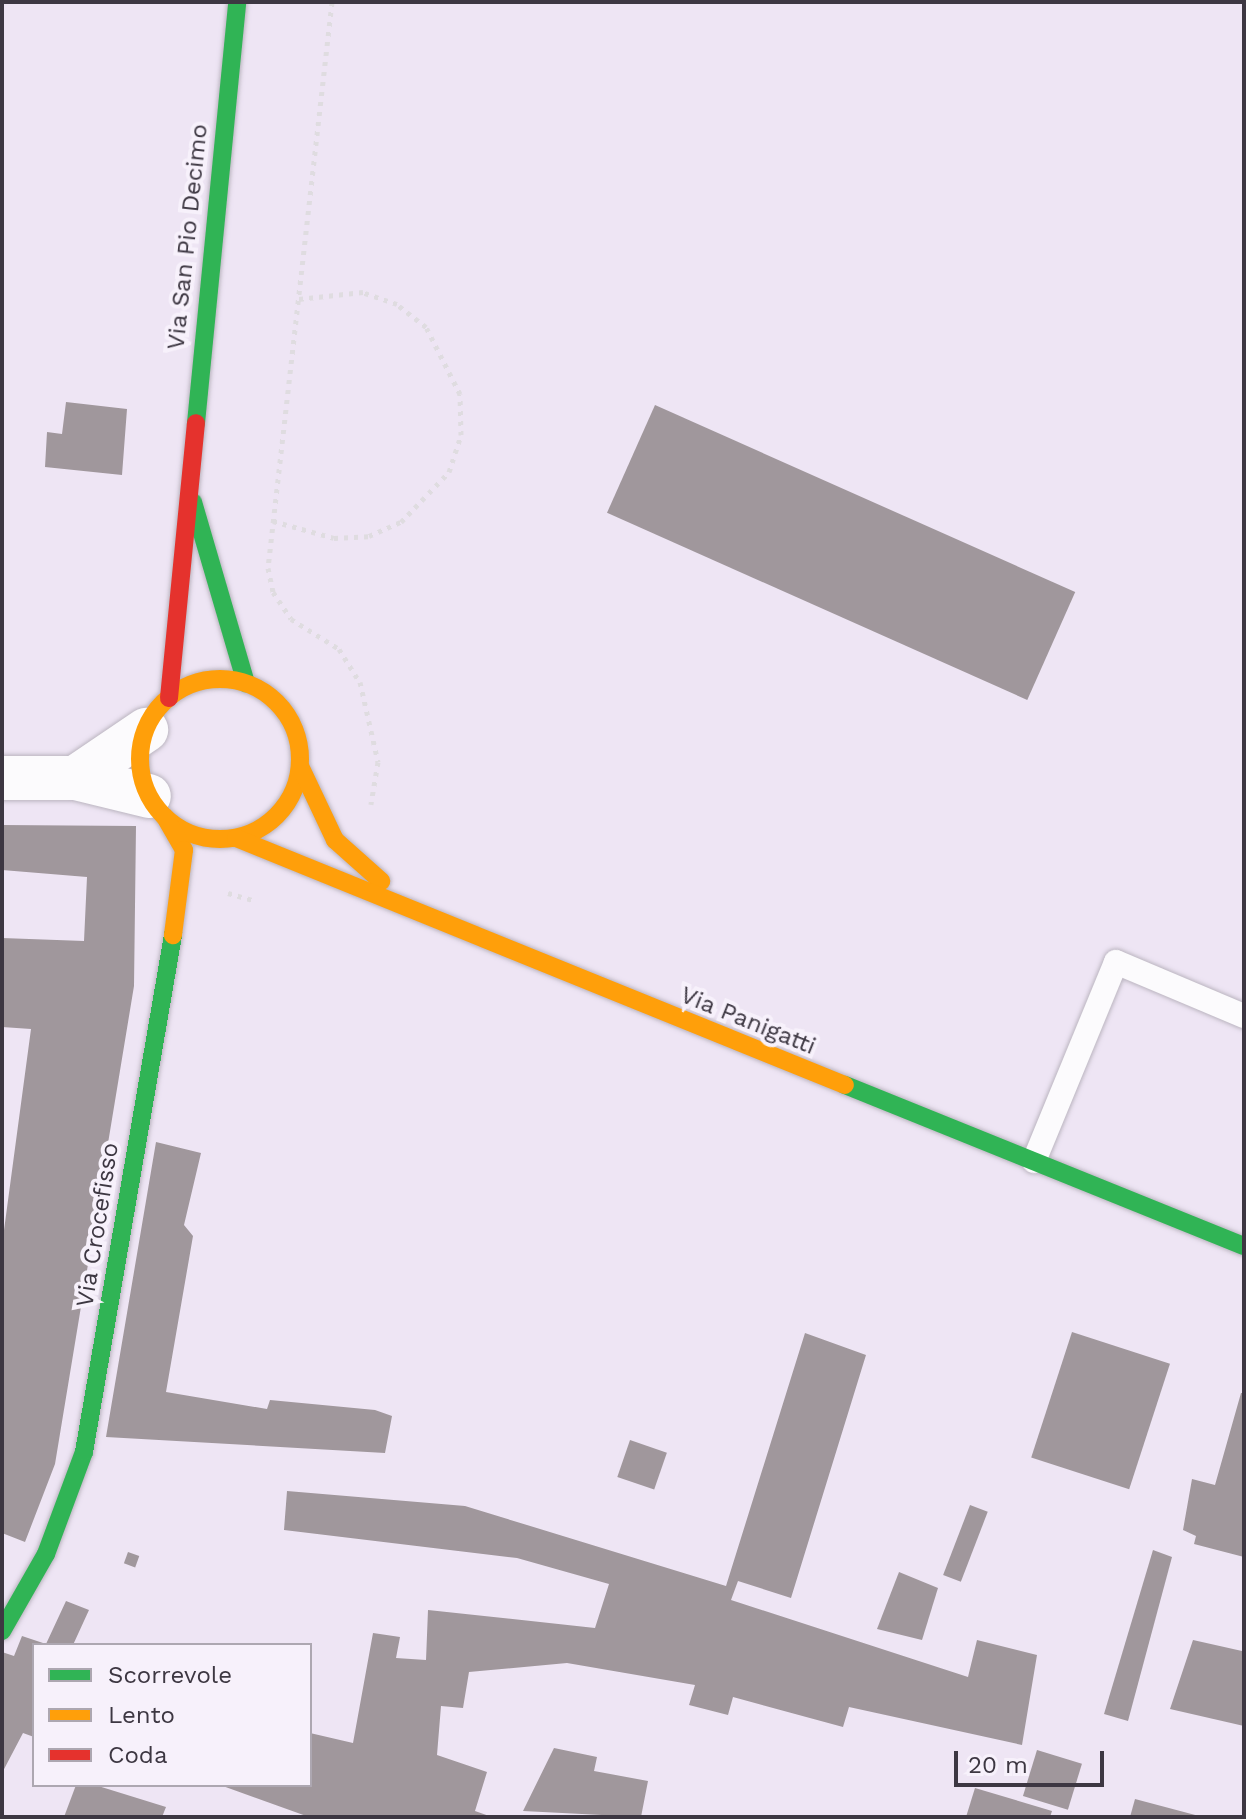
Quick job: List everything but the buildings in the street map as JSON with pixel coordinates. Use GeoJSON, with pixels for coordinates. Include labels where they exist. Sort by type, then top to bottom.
{"type":"FeatureCollection","features":[{"type":"Feature","properties":{"kind":"street","name":"Via San Pio Decimo"},"geometry":{"type":"LineString","coordinates":[[157,714],[237,2]]}},
{"type":"Feature","properties":{"kind":"street","name":"Via San Pio Decimo"},"geometry":{"type":"LineString","coordinates":[[186,477],[246,683]]}},
{"type":"Feature","properties":{"kind":"street"},"geometry":{"type":"LineString","coordinates":[[75,778],[193,683],[246,683],[288,716],[300,766],[335,840],[422,917]]}},
{"type":"Feature","properties":{"kind":"street"},"geometry":{"type":"LineString","coordinates":[[157,714],[141,770],[157,807]]}},
{"type":"Feature","properties":{"kind":"street"},"geometry":{"type":"LineString","coordinates":[[2,778],[75,778],[157,807],[186,832],[236,838],[280,813],[300,766]]}},
{"type":"Feature","properties":{"kind":"street","name":"Via Crocefisso"},"geometry":{"type":"LineString","coordinates":[[2,1631],[46,1554],[84,1452],[184,873],[184,850],[157,807]]}},
{"type":"Feature","properties":{"kind":"street","name":"Via Panigatti"},"geometry":{"type":"LineString","coordinates":[[236,838],[319,867],[422,917],[1244,1246]]}},
{"type":"Feature","properties":{"kind":"lane"},"geometry":{"type":"LineString","coordinates":[[1034,1161],[1116,962],[1244,1016]]}},
{"type":"Feature","properties":{"kind":"path"},"geometry":{"type":"LineString","coordinates":[[332,2],[272,521],[273,592],[291,619],[339,649],[360,682],[378,762],[371,805],[335,840]]}},
{"type":"Feature","properties":{"kind":"path"},"geometry":{"type":"LineString","coordinates":[[272,521],[302,533],[369,536],[428,501],[449,472],[461,435],[460,394],[426,327],[397,304],[363,292],[298,299]]}},
{"type":"Feature","properties":{"kind":"traffic: fast"},"geometry":{"type":"LineString","coordinates":[[196,423],[237,2]]}},
{"type":"Feature","properties":{"kind":"traffic: fast"},"geometry":{"type":"LineString","coordinates":[[193,502],[246,683]]}},
{"type":"Feature","properties":{"kind":"traffic: fast"},"geometry":{"type":"LineString","coordinates":[[2,1631],[46,1554],[84,1452],[173,935]]}},
{"type":"Feature","properties":{"kind":"traffic: fast"},"geometry":{"type":"LineString","coordinates":[[845,1085],[1244,1246]]}},
{"type":"Feature","properties":{"kind":"traffic: slow"},"geometry":{"type":"LineString","coordinates":[[220,679],[250,686],[276,703],[293,729],[300,759],[293,789],[276,815],[250,832],[220,839],[190,832],[164,815],[147,789],[140,759],[147,729],[164,703],[190,686],[220,679]]}},
{"type":"Feature","properties":{"kind":"traffic: slow"},"geometry":{"type":"LineString","coordinates":[[300,766],[335,840],[381,881]]}},
{"type":"Feature","properties":{"kind":"traffic: slow"},"geometry":{"type":"LineString","coordinates":[[165,817],[184,850],[173,935]]}},
{"type":"Feature","properties":{"kind":"traffic: slow"},"geometry":{"type":"LineString","coordinates":[[236,838],[845,1085]]}},
{"type":"Feature","properties":{"kind":"traffic: jam"},"geometry":{"type":"LineString","coordinates":[[169,698],[196,423]]}}]}
